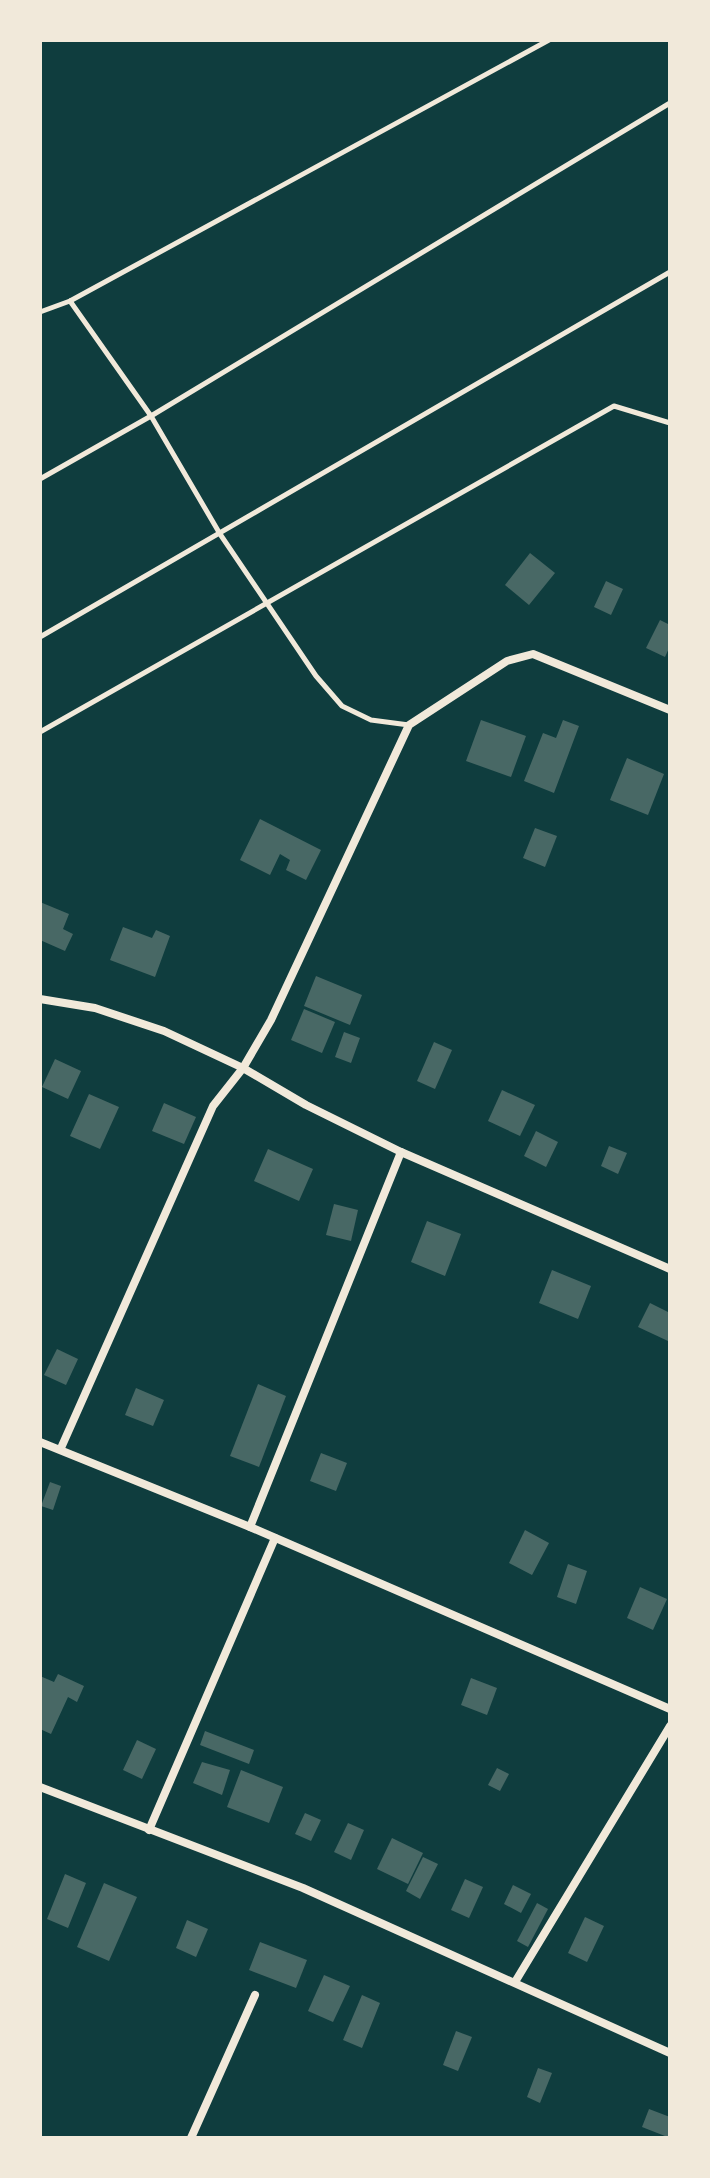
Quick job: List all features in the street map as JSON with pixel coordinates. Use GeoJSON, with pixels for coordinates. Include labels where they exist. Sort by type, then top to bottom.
{"type":"FeatureCollection","features":[{"type":"Feature","properties":{"kind":"street"},"geometry":{"type":"LineString","coordinates":[[61,1448],[213,1106],[243,1068],[271,1020],[409,725],[507,661],[533,654],[670,710]]}},
{"type":"Feature","properties":{"kind":"street"},"geometry":{"type":"LineString","coordinates":[[40,999],[95,1008],[164,1031],[243,1068],[306,1105],[401,1152],[670,1269]]}},
{"type":"Feature","properties":{"kind":"street"},"geometry":{"type":"LineString","coordinates":[[250,1527],[401,1152]]}},
{"type":"Feature","properties":{"kind":"street"},"geometry":{"type":"LineString","coordinates":[[40,1442],[250,1527],[670,1709]]}},
{"type":"Feature","properties":{"kind":"street"},"geometry":{"type":"LineString","coordinates":[[149,1830],[275,1538]]}},
{"type":"Feature","properties":{"kind":"street"},"geometry":{"type":"LineString","coordinates":[[515,1982],[670,1726]]}},
{"type":"Feature","properties":{"kind":"street"},"geometry":{"type":"LineString","coordinates":[[40,1787],[303,1888],[670,2053]]}},
{"type":"Feature","properties":{"kind":"street"},"geometry":{"type":"LineString","coordinates":[[191,2138],[255,1995]]}},
{"type":"Feature","properties":{"kind":"lane"},"geometry":{"type":"LineString","coordinates":[[40,312],[70,301],[549,40]]}},
{"type":"Feature","properties":{"kind":"lane"},"geometry":{"type":"LineString","coordinates":[[40,479],[151,416],[670,103]]}},
{"type":"Feature","properties":{"kind":"lane"},"geometry":{"type":"LineString","coordinates":[[40,637],[670,272]]}},
{"type":"Feature","properties":{"kind":"lane"},"geometry":{"type":"LineString","coordinates":[[70,301],[151,416],[220,534],[316,676],[342,706],[371,720],[409,725]]}},
{"type":"Feature","properties":{"kind":"lane"},"geometry":{"type":"LineString","coordinates":[[40,732],[614,406],[670,423]]}},
{"type":"Feature","properties":{"kind":"building"},"geometry":{"type":"Polygon","coordinates":[[[530,553],[555,573],[529,605],[505,585],[530,553]]]}},
{"type":"Feature","properties":{"kind":"building"},"geometry":{"type":"Polygon","coordinates":[[[606,581],[623,589],[611,615],[594,607],[606,581]]]}},
{"type":"Feature","properties":{"kind":"building"},"geometry":{"type":"Polygon","coordinates":[[[660,620],[670,625],[670,646],[665,657],[646,648],[660,620]]]}},
{"type":"Feature","properties":{"kind":"building"},"geometry":{"type":"Polygon","coordinates":[[[481,720],[526,736],[511,777],[466,761],[481,720]]]}},
{"type":"Feature","properties":{"kind":"building"},"geometry":{"type":"Polygon","coordinates":[[[563,720],[579,726],[554,793],[524,781],[543,733],[556,738],[563,720]]]}},
{"type":"Feature","properties":{"kind":"building"},"geometry":{"type":"Polygon","coordinates":[[[627,758],[664,774],[648,815],[610,800],[627,758]]]}},
{"type":"Feature","properties":{"kind":"building"},"geometry":{"type":"Polygon","coordinates":[[[260,819],[321,850],[306,880],[286,870],[290,860],[280,854],[270,875],[240,860],[260,819]]]}},
{"type":"Feature","properties":{"kind":"building"},"geometry":{"type":"Polygon","coordinates":[[[535,828],[557,836],[545,867],[523,858],[535,828]]]}},
{"type":"Feature","properties":{"kind":"building"},"geometry":{"type":"Polygon","coordinates":[[[40,902],[69,914],[63,929],[73,934],[65,951],[40,940],[40,902]]]}},
{"type":"Feature","properties":{"kind":"building"},"geometry":{"type":"Polygon","coordinates":[[[123,927],[152,938],[156,930],[170,936],[155,977],[110,960],[123,927]]]}},
{"type":"Feature","properties":{"kind":"building"},"geometry":{"type":"Polygon","coordinates":[[[316,976],[362,995],[350,1025],[304,1006],[316,976]]]}},
{"type":"Feature","properties":{"kind":"building"},"geometry":{"type":"Polygon","coordinates":[[[304,1009],[335,1022],[322,1053],[291,1040],[304,1009]]]}},
{"type":"Feature","properties":{"kind":"building"},"geometry":{"type":"Polygon","coordinates":[[[344,1032],[360,1038],[351,1063],[335,1057],[344,1032]]]}},
{"type":"Feature","properties":{"kind":"building"},"geometry":{"type":"Polygon","coordinates":[[[434,1042],[452,1050],[435,1089],[417,1081],[434,1042]]]}},
{"type":"Feature","properties":{"kind":"building"},"geometry":{"type":"Polygon","coordinates":[[[55,1059],[81,1071],[68,1099],[42,1087],[55,1059]]]}},
{"type":"Feature","properties":{"kind":"building"},"geometry":{"type":"Polygon","coordinates":[[[502,1090],[535,1105],[520,1136],[488,1121],[502,1090]]]}},
{"type":"Feature","properties":{"kind":"building"},"geometry":{"type":"Polygon","coordinates":[[[89,1094],[119,1107],[100,1149],[70,1136],[89,1094]]]}},
{"type":"Feature","properties":{"kind":"building"},"geometry":{"type":"Polygon","coordinates":[[[164,1103],[196,1117],[184,1144],[152,1131],[164,1103]]]}},
{"type":"Feature","properties":{"kind":"building"},"geometry":{"type":"Polygon","coordinates":[[[536,1131],[558,1142],[546,1167],[524,1156],[536,1131]]]}},
{"type":"Feature","properties":{"kind":"building"},"geometry":{"type":"Polygon","coordinates":[[[609,1146],[627,1153],[618,1174],[601,1166],[609,1146]]]}},
{"type":"Feature","properties":{"kind":"building"},"geometry":{"type":"Polygon","coordinates":[[[268,1149],[313,1169],[299,1201],[254,1181],[268,1149]]]}},
{"type":"Feature","properties":{"kind":"building"},"geometry":{"type":"Polygon","coordinates":[[[334,1204],[358,1210],[351,1241],[326,1235],[334,1204]]]}},
{"type":"Feature","properties":{"kind":"building"},"geometry":{"type":"Polygon","coordinates":[[[427,1221],[461,1234],[445,1276],[411,1262],[427,1221]]]}},
{"type":"Feature","properties":{"kind":"building"},"geometry":{"type":"Polygon","coordinates":[[[552,1270],[591,1286],[578,1319],[539,1303],[552,1270]]]}},
{"type":"Feature","properties":{"kind":"building"},"geometry":{"type":"Polygon","coordinates":[[[650,1303],[670,1313],[668,1341],[638,1327],[650,1303]]]}},
{"type":"Feature","properties":{"kind":"building"},"geometry":{"type":"Polygon","coordinates":[[[57,1349],[78,1359],[66,1385],[44,1375],[57,1349]]]}},
{"type":"Feature","properties":{"kind":"building"},"geometry":{"type":"Polygon","coordinates":[[[258,1384],[286,1396],[259,1467],[230,1456],[258,1384]]]}},
{"type":"Feature","properties":{"kind":"building"},"geometry":{"type":"Polygon","coordinates":[[[136,1388],[164,1400],[153,1426],[125,1415],[136,1388]]]}},
{"type":"Feature","properties":{"kind":"building"},"geometry":{"type":"Polygon","coordinates":[[[321,1453],[347,1463],[336,1491],[310,1481],[321,1453]]]}},
{"type":"Feature","properties":{"kind":"building"},"geometry":{"type":"Polygon","coordinates":[[[50,1482],[61,1486],[53,1510],[41,1506],[50,1482]]]}},
{"type":"Feature","properties":{"kind":"building"},"geometry":{"type":"Polygon","coordinates":[[[525,1530],[549,1543],[532,1575],[509,1563],[525,1530]]]}},
{"type":"Feature","properties":{"kind":"building"},"geometry":{"type":"Polygon","coordinates":[[[568,1564],[587,1571],[576,1604],[557,1597],[568,1564]]]}},
{"type":"Feature","properties":{"kind":"building"},"geometry":{"type":"Polygon","coordinates":[[[640,1587],[667,1599],[653,1630],[627,1618],[640,1587]]]}},
{"type":"Feature","properties":{"kind":"building"},"geometry":{"type":"Polygon","coordinates":[[[58,1674],[84,1686],[77,1702],[68,1697],[51,1734],[40,1729],[40,1676],[54,1682],[58,1674]]]}},
{"type":"Feature","properties":{"kind":"building"},"geometry":{"type":"Polygon","coordinates":[[[471,1678],[497,1688],[487,1715],[461,1705],[471,1678]]]}},
{"type":"Feature","properties":{"kind":"building"},"geometry":{"type":"Polygon","coordinates":[[[205,1731],[254,1750],[249,1764],[200,1745],[205,1731]]]}},
{"type":"Feature","properties":{"kind":"building"},"geometry":{"type":"Polygon","coordinates":[[[137,1740],[156,1749],[142,1779],[123,1770],[137,1740]]]}},
{"type":"Feature","properties":{"kind":"building"},"geometry":{"type":"Polygon","coordinates":[[[202,1762],[230,1770],[222,1795],[193,1783],[202,1762]]]}},
{"type":"Feature","properties":{"kind":"building"},"geometry":{"type":"Polygon","coordinates":[[[497,1768],[509,1774],[500,1791],[488,1785],[497,1768]]]}},
{"type":"Feature","properties":{"kind":"building"},"geometry":{"type":"Polygon","coordinates":[[[241,1770],[283,1787],[269,1823],[227,1807],[241,1770]]]}},
{"type":"Feature","properties":{"kind":"building"},"geometry":{"type":"Polygon","coordinates":[[[305,1813],[321,1820],[311,1841],[295,1834],[305,1813]]]}},
{"type":"Feature","properties":{"kind":"building"},"geometry":{"type":"Polygon","coordinates":[[[348,1823],[364,1830],[351,1860],[334,1852],[348,1823]]]}},
{"type":"Feature","properties":{"kind":"building"},"geometry":{"type":"Polygon","coordinates":[[[392,1838],[423,1853],[408,1884],[377,1869],[392,1838]]]}},
{"type":"Feature","properties":{"kind":"building"},"geometry":{"type":"Polygon","coordinates":[[[423,1857],[438,1864],[420,1899],[406,1891],[423,1857]]]}},
{"type":"Feature","properties":{"kind":"building"},"geometry":{"type":"Polygon","coordinates":[[[65,1874],[86,1883],[68,1928],[47,1919],[65,1874]]]}},
{"type":"Feature","properties":{"kind":"building"},"geometry":{"type":"Polygon","coordinates":[[[465,1879],[483,1887],[469,1918],[451,1910],[465,1879]]]}},
{"type":"Feature","properties":{"kind":"building"},"geometry":{"type":"Polygon","coordinates":[[[104,1883],[137,1897],[109,1961],[77,1947],[104,1883]]]}},
{"type":"Feature","properties":{"kind":"building"},"geometry":{"type":"Polygon","coordinates":[[[513,1885],[531,1894],[521,1913],[504,1904],[513,1885]]]}},
{"type":"Feature","properties":{"kind":"building"},"geometry":{"type":"Polygon","coordinates":[[[537,1903],[548,1909],[528,1947],[517,1941],[537,1903]]]}},
{"type":"Feature","properties":{"kind":"building"},"geometry":{"type":"Polygon","coordinates":[[[585,1917],[604,1926],[587,1962],[568,1953],[585,1917]]]}},
{"type":"Feature","properties":{"kind":"building"},"geometry":{"type":"Polygon","coordinates":[[[187,1920],[208,1929],[196,1957],[176,1948],[187,1920]]]}},
{"type":"Feature","properties":{"kind":"building"},"geometry":{"type":"Polygon","coordinates":[[[260,1942],[307,1960],[296,1988],[249,1970],[260,1942]]]}},
{"type":"Feature","properties":{"kind":"building"},"geometry":{"type":"Polygon","coordinates":[[[324,1975],[350,1986],[333,2022],[308,2011],[324,1975]]]}},
{"type":"Feature","properties":{"kind":"building"},"geometry":{"type":"Polygon","coordinates":[[[362,1995],[380,2003],[362,2048],[343,2040],[362,1995]]]}},
{"type":"Feature","properties":{"kind":"building"},"geometry":{"type":"Polygon","coordinates":[[[456,2031],[472,2037],[458,2071],[443,2065],[456,2031]]]}},
{"type":"Feature","properties":{"kind":"building"},"geometry":{"type":"Polygon","coordinates":[[[538,2068],[552,2073],[540,2103],[527,2097],[538,2068]]]}},
{"type":"Feature","properties":{"kind":"building"},"geometry":{"type":"Polygon","coordinates":[[[649,2109],[670,2117],[670,2138],[642,2127],[649,2109]]]}}]}
